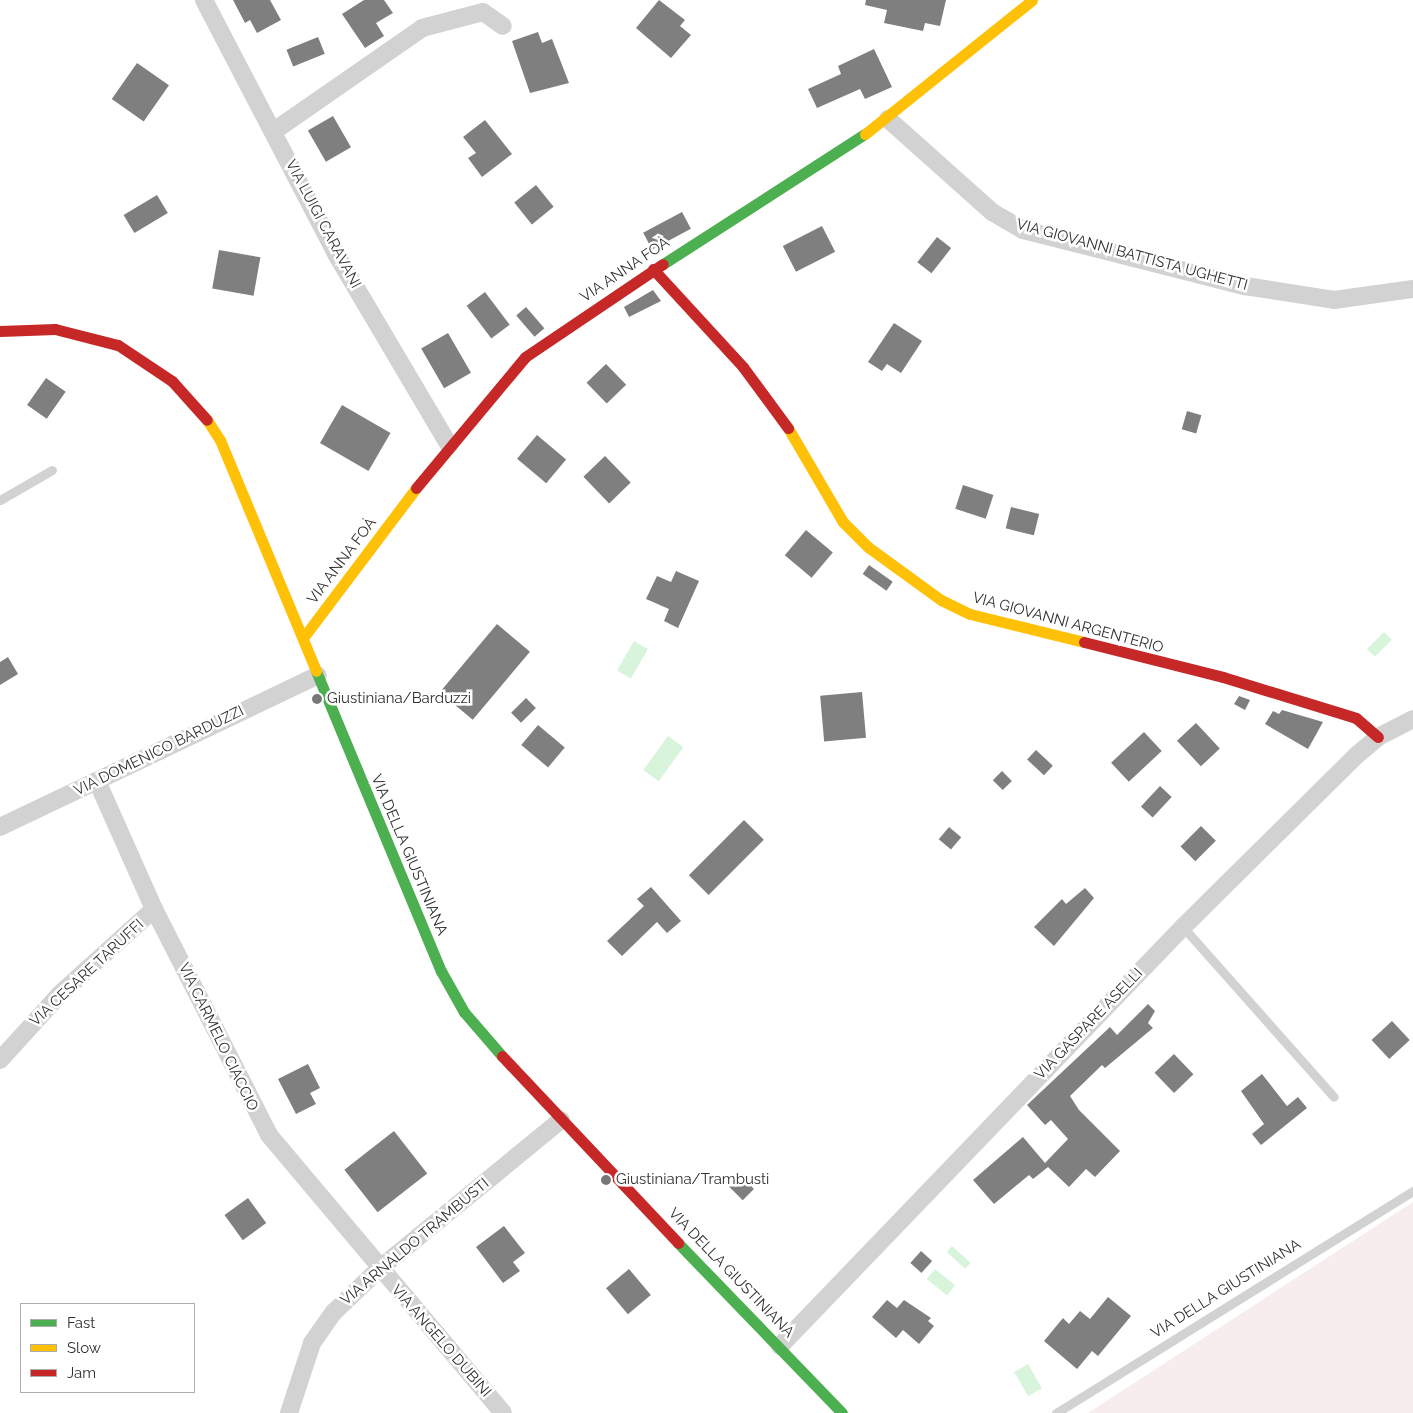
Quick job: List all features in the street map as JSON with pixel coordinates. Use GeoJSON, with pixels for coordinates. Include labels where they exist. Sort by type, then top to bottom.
{"type":"FeatureCollection","features":[{"type":"Feature","properties":{"kind":"street","name":"VIA LUIGI CARAVANI"},"geometry":{"type":"LineString","coordinates":[[204,0],[274,131],[336,254],[448,445]]}},
{"type":"Feature","properties":{"kind":"street","name":"VIA ANNA FOÀ"},"geometry":{"type":"LineString","coordinates":[[303,638],[448,445],[525,357],[653,269],[888,119],[1032,0]]}},
{"type":"Feature","properties":{"kind":"street"},"geometry":{"type":"LineString","coordinates":[[274,131],[422,28],[483,12],[503,26]]}},
{"type":"Feature","properties":{"kind":"street","name":"VIA GIOVANNI BATTISTA UGHETTI"},"geometry":{"type":"LineString","coordinates":[[888,119],[992,212],[1022,230],[1245,286],[1334,300],[1413,289]]}},
{"type":"Feature","properties":{"kind":"street","name":"VIA GIOVANNI ARGENTERIO"},"geometry":{"type":"LineString","coordinates":[[653,269],[744,367],[798,442],[843,522],[868,547],[941,600],[970,614],[1224,677],[1356,718],[1378,737]]}},
{"type":"Feature","properties":{"kind":"street","name":"VIA DELLA GIUSTINIANA"},"geometry":{"type":"LineString","coordinates":[[0,330],[32,328],[90,335],[130,352],[185,393],[220,440],[453,993],[490,1045],[560,1120],[780,1346],[842,1413]]}},
{"type":"Feature","properties":{"kind":"street","name":"VIA DOMENICO BARDUZZI"},"geometry":{"type":"LineString","coordinates":[[0,827],[318,675]]}},
{"type":"Feature","properties":{"kind":"street","name":"VIA GASPARE ASELLI"},"geometry":{"type":"LineString","coordinates":[[780,1346],[1183,927],[1378,737],[1413,719]]}},
{"type":"Feature","properties":{"kind":"street","name":"VIA CARMELO CIACCIO"},"geometry":{"type":"LineString","coordinates":[[97,781],[154,909],[269,1136],[379,1269]]}},
{"type":"Feature","properties":{"kind":"street","name":"VIA CESARE TARUFFI"},"geometry":{"type":"LineString","coordinates":[[0,1060],[60,994],[154,909]]}},
{"type":"Feature","properties":{"kind":"street","name":"VIA ARNALDO TRAMBUSTI"},"geometry":{"type":"LineString","coordinates":[[289,1413],[318,1333],[334,1312],[379,1269],[560,1120]]}},
{"type":"Feature","properties":{"kind":"street","name":"VIA ANGELO DUBINI"},"geometry":{"type":"LineString","coordinates":[[379,1269],[503,1413]]}},
{"type":"Feature","properties":{"kind":"lane"},"geometry":{"type":"LineString","coordinates":[[0,500],[52,470]]}},
{"type":"Feature","properties":{"kind":"lane"},"geometry":{"type":"LineString","coordinates":[[1183,927],[1334,1097]]}},
{"type":"Feature","properties":{"kind":"lane","name":"VIA DELLA GIUSTINIANA"},"geometry":{"type":"LineString","coordinates":[[1056,1413],[1413,1191]]}},
{"type":"Feature","properties":{"kind":"shaded area"},"geometry":{"type":"Polygon","coordinates":[[[1384,632],[1392,640],[1375,657],[1367,649],[1384,632]]]}},
{"type":"Feature","properties":{"kind":"shaded area"},"geometry":{"type":"Polygon","coordinates":[[[634,641],[648,649],[631,678],[617,670],[634,641]]]}},
{"type":"Feature","properties":{"kind":"shaded area"},"geometry":{"type":"Polygon","coordinates":[[[668,736],[683,747],[659,781],[643,770],[668,736]]]}},
{"type":"Feature","properties":{"kind":"shaded area"},"geometry":{"type":"Polygon","coordinates":[[[1413,1202],[1413,1413],[1088,1413],[1413,1202]]]}},
{"type":"Feature","properties":{"kind":"shaded area"},"geometry":{"type":"Polygon","coordinates":[[[952,1246],[971,1263],[965,1269],[947,1252],[952,1246]]]}},
{"type":"Feature","properties":{"kind":"shaded area"},"geometry":{"type":"Polygon","coordinates":[[[935,1269],[955,1285],[947,1295],[927,1279],[935,1269]]]}},
{"type":"Feature","properties":{"kind":"shaded area"},"geometry":{"type":"Polygon","coordinates":[[[1028,1364],[1042,1388],[1028,1396],[1014,1372],[1028,1364]]]}},
{"type":"Feature","properties":{"kind":"building"},"geometry":{"type":"Polygon","coordinates":[[[233,0],[270,0],[281,20],[257,33],[250,20],[245,23],[233,0]]]}},
{"type":"Feature","properties":{"kind":"building"},"geometry":{"type":"Polygon","coordinates":[[[364,0],[384,0],[393,13],[376,23],[384,36],[365,48],[342,14],[364,0]]]}},
{"type":"Feature","properties":{"kind":"building"},"geometry":{"type":"Polygon","coordinates":[[[659,0],[685,20],[680,26],[691,35],[671,58],[636,28],[659,0]]]}},
{"type":"Feature","properties":{"kind":"building"},"geometry":{"type":"Polygon","coordinates":[[[866,0],[946,0],[940,26],[925,23],[923,31],[884,23],[887,10],[865,5],[866,0]]]}},
{"type":"Feature","properties":{"kind":"building"},"geometry":{"type":"Polygon","coordinates":[[[538,32],[542,43],[552,39],[569,83],[530,93],[512,41],[538,32]]]}},
{"type":"Feature","properties":{"kind":"building"},"geometry":{"type":"Polygon","coordinates":[[[318,37],[325,54],[293,66],[286,50],[318,37]]]}},
{"type":"Feature","properties":{"kind":"building"},"geometry":{"type":"Polygon","coordinates":[[[874,49],[892,87],[865,99],[860,89],[817,108],[808,89],[841,74],[838,66],[874,49]]]}},
{"type":"Feature","properties":{"kind":"building"},"geometry":{"type":"Polygon","coordinates":[[[137,63],[169,85],[144,121],[112,99],[137,63]]]}},
{"type":"Feature","properties":{"kind":"building"},"geometry":{"type":"Polygon","coordinates":[[[333,116],[351,147],[326,162],[308,130],[333,116]]]}},
{"type":"Feature","properties":{"kind":"building"},"geometry":{"type":"Polygon","coordinates":[[[485,120],[512,154],[482,177],[468,158],[476,153],[463,137],[485,120]]]}},
{"type":"Feature","properties":{"kind":"building"},"geometry":{"type":"Polygon","coordinates":[[[536,185],[554,207],[532,224],[514,203],[536,185]]]}},
{"type":"Feature","properties":{"kind":"building"},"geometry":{"type":"Polygon","coordinates":[[[157,195],[168,213],[134,233],[124,215],[157,195]]]}},
{"type":"Feature","properties":{"kind":"building"},"geometry":{"type":"Polygon","coordinates":[[[682,212],[691,229],[652,249],[643,233],[682,212]]]}},
{"type":"Feature","properties":{"kind":"building"},"geometry":{"type":"Polygon","coordinates":[[[822,226],[835,252],[796,272],[783,246],[822,226]]]}},
{"type":"Feature","properties":{"kind":"building"},"geometry":{"type":"Polygon","coordinates":[[[937,237],[951,248],[931,273],[917,262],[937,237]]]}},
{"type":"Feature","properties":{"kind":"building"},"geometry":{"type":"Polygon","coordinates":[[[219,250],[260,257],[254,296],[212,288],[219,250]]]}},
{"type":"Feature","properties":{"kind":"building"},"geometry":{"type":"Polygon","coordinates":[[[653,290],[661,301],[629,317],[624,307],[653,290]]]}},
{"type":"Feature","properties":{"kind":"building"},"geometry":{"type":"Polygon","coordinates":[[[485,292],[510,325],[491,339],[467,306],[485,292]]]}},
{"type":"Feature","properties":{"kind":"building"},"geometry":{"type":"Polygon","coordinates":[[[526,307],[544,328],[535,337],[516,316],[526,307]]]}},
{"type":"Feature","properties":{"kind":"building"},"geometry":{"type":"Polygon","coordinates":[[[894,323],[922,341],[901,373],[887,364],[882,371],[868,362],[894,323]]]}},
{"type":"Feature","properties":{"kind":"building"},"geometry":{"type":"Polygon","coordinates":[[[448,333],[471,373],[444,388],[421,348],[448,333]]]}},
{"type":"Feature","properties":{"kind":"building"},"geometry":{"type":"Polygon","coordinates":[[[606,364],[626,385],[607,404],[587,383],[606,364]]]}},
{"type":"Feature","properties":{"kind":"building"},"geometry":{"type":"Polygon","coordinates":[[[46,378],[66,392],[47,419],[27,405],[46,378]]]}},
{"type":"Feature","properties":{"kind":"building"},"geometry":{"type":"Polygon","coordinates":[[[342,405],[390,433],[368,471],[320,443],[342,405]]]}},
{"type":"Feature","properties":{"kind":"building"},"geometry":{"type":"Polygon","coordinates":[[[1187,411],[1201,415],[1196,433],[1182,429],[1187,411]]]}},
{"type":"Feature","properties":{"kind":"building"},"geometry":{"type":"Polygon","coordinates":[[[537,435],[566,459],[546,483],[517,459],[537,435]]]}},
{"type":"Feature","properties":{"kind":"building"},"geometry":{"type":"Polygon","coordinates":[[[605,456],[631,483],[609,503],[583,477],[605,456]]]}},
{"type":"Feature","properties":{"kind":"building"},"geometry":{"type":"Polygon","coordinates":[[[963,485],[993,495],[986,519],[955,509],[963,485]]]}},
{"type":"Feature","properties":{"kind":"building"},"geometry":{"type":"Polygon","coordinates":[[[1011,507],[1039,514],[1034,535],[1006,528],[1011,507]]]}},
{"type":"Feature","properties":{"kind":"building"},"geometry":{"type":"Polygon","coordinates":[[[806,530],[833,552],[812,578],[785,555],[806,530]]]}},
{"type":"Feature","properties":{"kind":"building"},"geometry":{"type":"Polygon","coordinates":[[[869,565],[893,582],[886,591],[863,574],[869,565]]]}},
{"type":"Feature","properties":{"kind":"building"},"geometry":{"type":"Polygon","coordinates":[[[676,571],[699,581],[678,628],[664,621],[669,609],[646,599],[657,576],[671,582],[676,571]]]}},
{"type":"Feature","properties":{"kind":"building"},"geometry":{"type":"Polygon","coordinates":[[[497,624],[530,652],[473,720],[440,692],[497,624]]]}},
{"type":"Feature","properties":{"kind":"building"},"geometry":{"type":"Polygon","coordinates":[[[8,657],[18,674],[0,685],[0,662],[8,657]]]}},
{"type":"Feature","properties":{"kind":"building"},"geometry":{"type":"Polygon","coordinates":[[[862,692],[866,738],[824,741],[820,696],[862,692]]]}},
{"type":"Feature","properties":{"kind":"building"},"geometry":{"type":"Polygon","coordinates":[[[1239,696],[1250,700],[1245,710],[1234,704],[1239,696]]]}},
{"type":"Feature","properties":{"kind":"building"},"geometry":{"type":"Polygon","coordinates":[[[526,698],[536,708],[521,723],[511,713],[526,698]]]}},
{"type":"Feature","properties":{"kind":"building"},"geometry":{"type":"Polygon","coordinates":[[[1282,710],[1323,722],[1308,749],[1265,724],[1273,711],[1279,714],[1282,710]]]}},
{"type":"Feature","properties":{"kind":"building"},"geometry":{"type":"Polygon","coordinates":[[[1196,723],[1220,749],[1201,766],[1177,741],[1196,723]]]}},
{"type":"Feature","properties":{"kind":"building"},"geometry":{"type":"Polygon","coordinates":[[[538,725],[565,747],[548,767],[521,745],[538,725]]]}},
{"type":"Feature","properties":{"kind":"building"},"geometry":{"type":"Polygon","coordinates":[[[1144,732],[1162,751],[1129,782],[1111,763],[1144,732]]]}},
{"type":"Feature","properties":{"kind":"building"},"geometry":{"type":"Polygon","coordinates":[[[1036,750],[1053,766],[1044,775],[1027,760],[1036,750]]]}},
{"type":"Feature","properties":{"kind":"building"},"geometry":{"type":"Polygon","coordinates":[[[1002,771],[1012,781],[1003,790],[993,780],[1002,771]]]}},
{"type":"Feature","properties":{"kind":"building"},"geometry":{"type":"Polygon","coordinates":[[[1160,786],[1172,797],[1153,817],[1141,806],[1160,786]]]}},
{"type":"Feature","properties":{"kind":"building"},"geometry":{"type":"Polygon","coordinates":[[[744,820],[764,840],[709,895],[689,875],[744,820]]]}},
{"type":"Feature","properties":{"kind":"building"},"geometry":{"type":"Polygon","coordinates":[[[1201,826],[1216,841],[1195,861],[1180,847],[1201,826]]]}},
{"type":"Feature","properties":{"kind":"building"},"geometry":{"type":"Polygon","coordinates":[[[949,827],[961,837],[951,850],[939,839],[949,827]]]}},
{"type":"Feature","properties":{"kind":"building"},"geometry":{"type":"Polygon","coordinates":[[[651,887],[681,921],[667,933],[657,922],[622,956],[607,941],[644,906],[637,899],[651,887]]]}},
{"type":"Feature","properties":{"kind":"building"},"geometry":{"type":"Polygon","coordinates":[[[1085,888],[1094,898],[1054,946],[1034,927],[1062,899],[1066,904],[1085,888]]]}},
{"type":"Feature","properties":{"kind":"building"},"geometry":{"type":"Polygon","coordinates":[[[1148,1004],[1155,1011],[1148,1023],[1153,1028],[1105,1068],[1102,1065],[1070,1096],[1079,1110],[1120,1151],[1095,1177],[1086,1169],[1069,1187],[1048,1167],[1033,1179],[1029,1175],[994,1204],[973,1180],[1023,1137],[1045,1163],[1068,1139],[1051,1120],[1045,1125],[1027,1105],[1110,1027],[1117,1035],[1148,1004]]]}},
{"type":"Feature","properties":{"kind":"building"},"geometry":{"type":"Polygon","coordinates":[[[1392,1021],[1410,1040],[1389,1059],[1372,1040],[1392,1021]]]}},
{"type":"Feature","properties":{"kind":"building"},"geometry":{"type":"Polygon","coordinates":[[[1174,1054],[1193,1074],[1174,1093],[1155,1073],[1174,1054]]]}},
{"type":"Feature","properties":{"kind":"building"},"geometry":{"type":"Polygon","coordinates":[[[308,1064],[320,1088],[310,1093],[316,1104],[296,1114],[278,1079],[308,1064]]]}},
{"type":"Feature","properties":{"kind":"building"},"geometry":{"type":"Polygon","coordinates":[[[1262,1074],[1287,1106],[1298,1097],[1307,1108],[1261,1145],[1252,1134],[1264,1124],[1241,1091],[1262,1074]]]}},
{"type":"Feature","properties":{"kind":"building"},"geometry":{"type":"Polygon","coordinates":[[[394,1131],[427,1174],[378,1212],[344,1170],[394,1131]]]}},
{"type":"Feature","properties":{"kind":"building"},"geometry":{"type":"Polygon","coordinates":[[[737,1172],[754,1189],[743,1200],[726,1183],[737,1172]]]}},
{"type":"Feature","properties":{"kind":"building"},"geometry":{"type":"Polygon","coordinates":[[[248,1198],[266,1223],[243,1240],[225,1215],[248,1198]]]}},
{"type":"Feature","properties":{"kind":"building"},"geometry":{"type":"Polygon","coordinates":[[[504,1226],[525,1253],[513,1262],[520,1271],[503,1283],[476,1247],[504,1226]]]}},
{"type":"Feature","properties":{"kind":"building"},"geometry":{"type":"Polygon","coordinates":[[[921,1251],[932,1261],[921,1273],[910,1263],[921,1251]]]}},
{"type":"Feature","properties":{"kind":"building"},"geometry":{"type":"Polygon","coordinates":[[[629,1269],[651,1295],[628,1314],[606,1288],[629,1269]]]}},
{"type":"Feature","properties":{"kind":"building"},"geometry":{"type":"Polygon","coordinates":[[[1108,1297],[1131,1316],[1098,1356],[1092,1351],[1077,1369],[1044,1341],[1063,1318],[1069,1324],[1080,1311],[1090,1319],[1108,1297]]]}},
{"type":"Feature","properties":{"kind":"building"},"geometry":{"type":"Polygon","coordinates":[[[887,1300],[897,1308],[904,1300],[931,1318],[928,1321],[934,1326],[919,1344],[903,1330],[896,1338],[872,1317],[887,1300]]]}},
{"type":"Feature","properties":{"kind":"traffic: fast"},"geometry":{"type":"LineString","coordinates":[[663,264],[865,134]]}},
{"type":"Feature","properties":{"kind":"traffic: fast"},"geometry":{"type":"LineString","coordinates":[[316,671],[441,971],[464,1012],[502,1056]]}},
{"type":"Feature","properties":{"kind":"traffic: fast"},"geometry":{"type":"LineString","coordinates":[[678,1243],[842,1413]]}},
{"type":"Feature","properties":{"kind":"traffic: slow"},"geometry":{"type":"LineString","coordinates":[[865,134],[1032,0]]}},
{"type":"Feature","properties":{"kind":"traffic: slow"},"geometry":{"type":"LineString","coordinates":[[207,420],[220,440],[316,671]]}},
{"type":"Feature","properties":{"kind":"traffic: slow"},"geometry":{"type":"LineString","coordinates":[[788,428],[843,522],[868,547],[941,600],[970,614],[1084,642]]}},
{"type":"Feature","properties":{"kind":"traffic: slow"},"geometry":{"type":"LineString","coordinates":[[303,638],[416,488]]}},
{"type":"Feature","properties":{"kind":"traffic: jam"},"geometry":{"type":"LineString","coordinates":[[416,488],[525,357],[663,264]]}},
{"type":"Feature","properties":{"kind":"traffic: jam"},"geometry":{"type":"LineString","coordinates":[[653,269],[743,367],[788,428]]}},
{"type":"Feature","properties":{"kind":"traffic: jam"},"geometry":{"type":"LineString","coordinates":[[0,331],[55,329],[118,345],[172,381],[207,420]]}},
{"type":"Feature","properties":{"kind":"traffic: jam"},"geometry":{"type":"LineString","coordinates":[[1084,642],[1223,677],[1356,718],[1378,737]]}},
{"type":"Feature","properties":{"kind":"traffic: jam"},"geometry":{"type":"LineString","coordinates":[[502,1056],[678,1243]]}},
{"type":"Feature","properties":{"kind":"place","name":"Giustiniana/Barduzzi"},"geometry":{"type":"Point","coordinates":[317,699]}},
{"type":"Feature","properties":{"kind":"place","name":"Giustiniana/Trambusti"},"geometry":{"type":"Point","coordinates":[606,1180]}}]}
